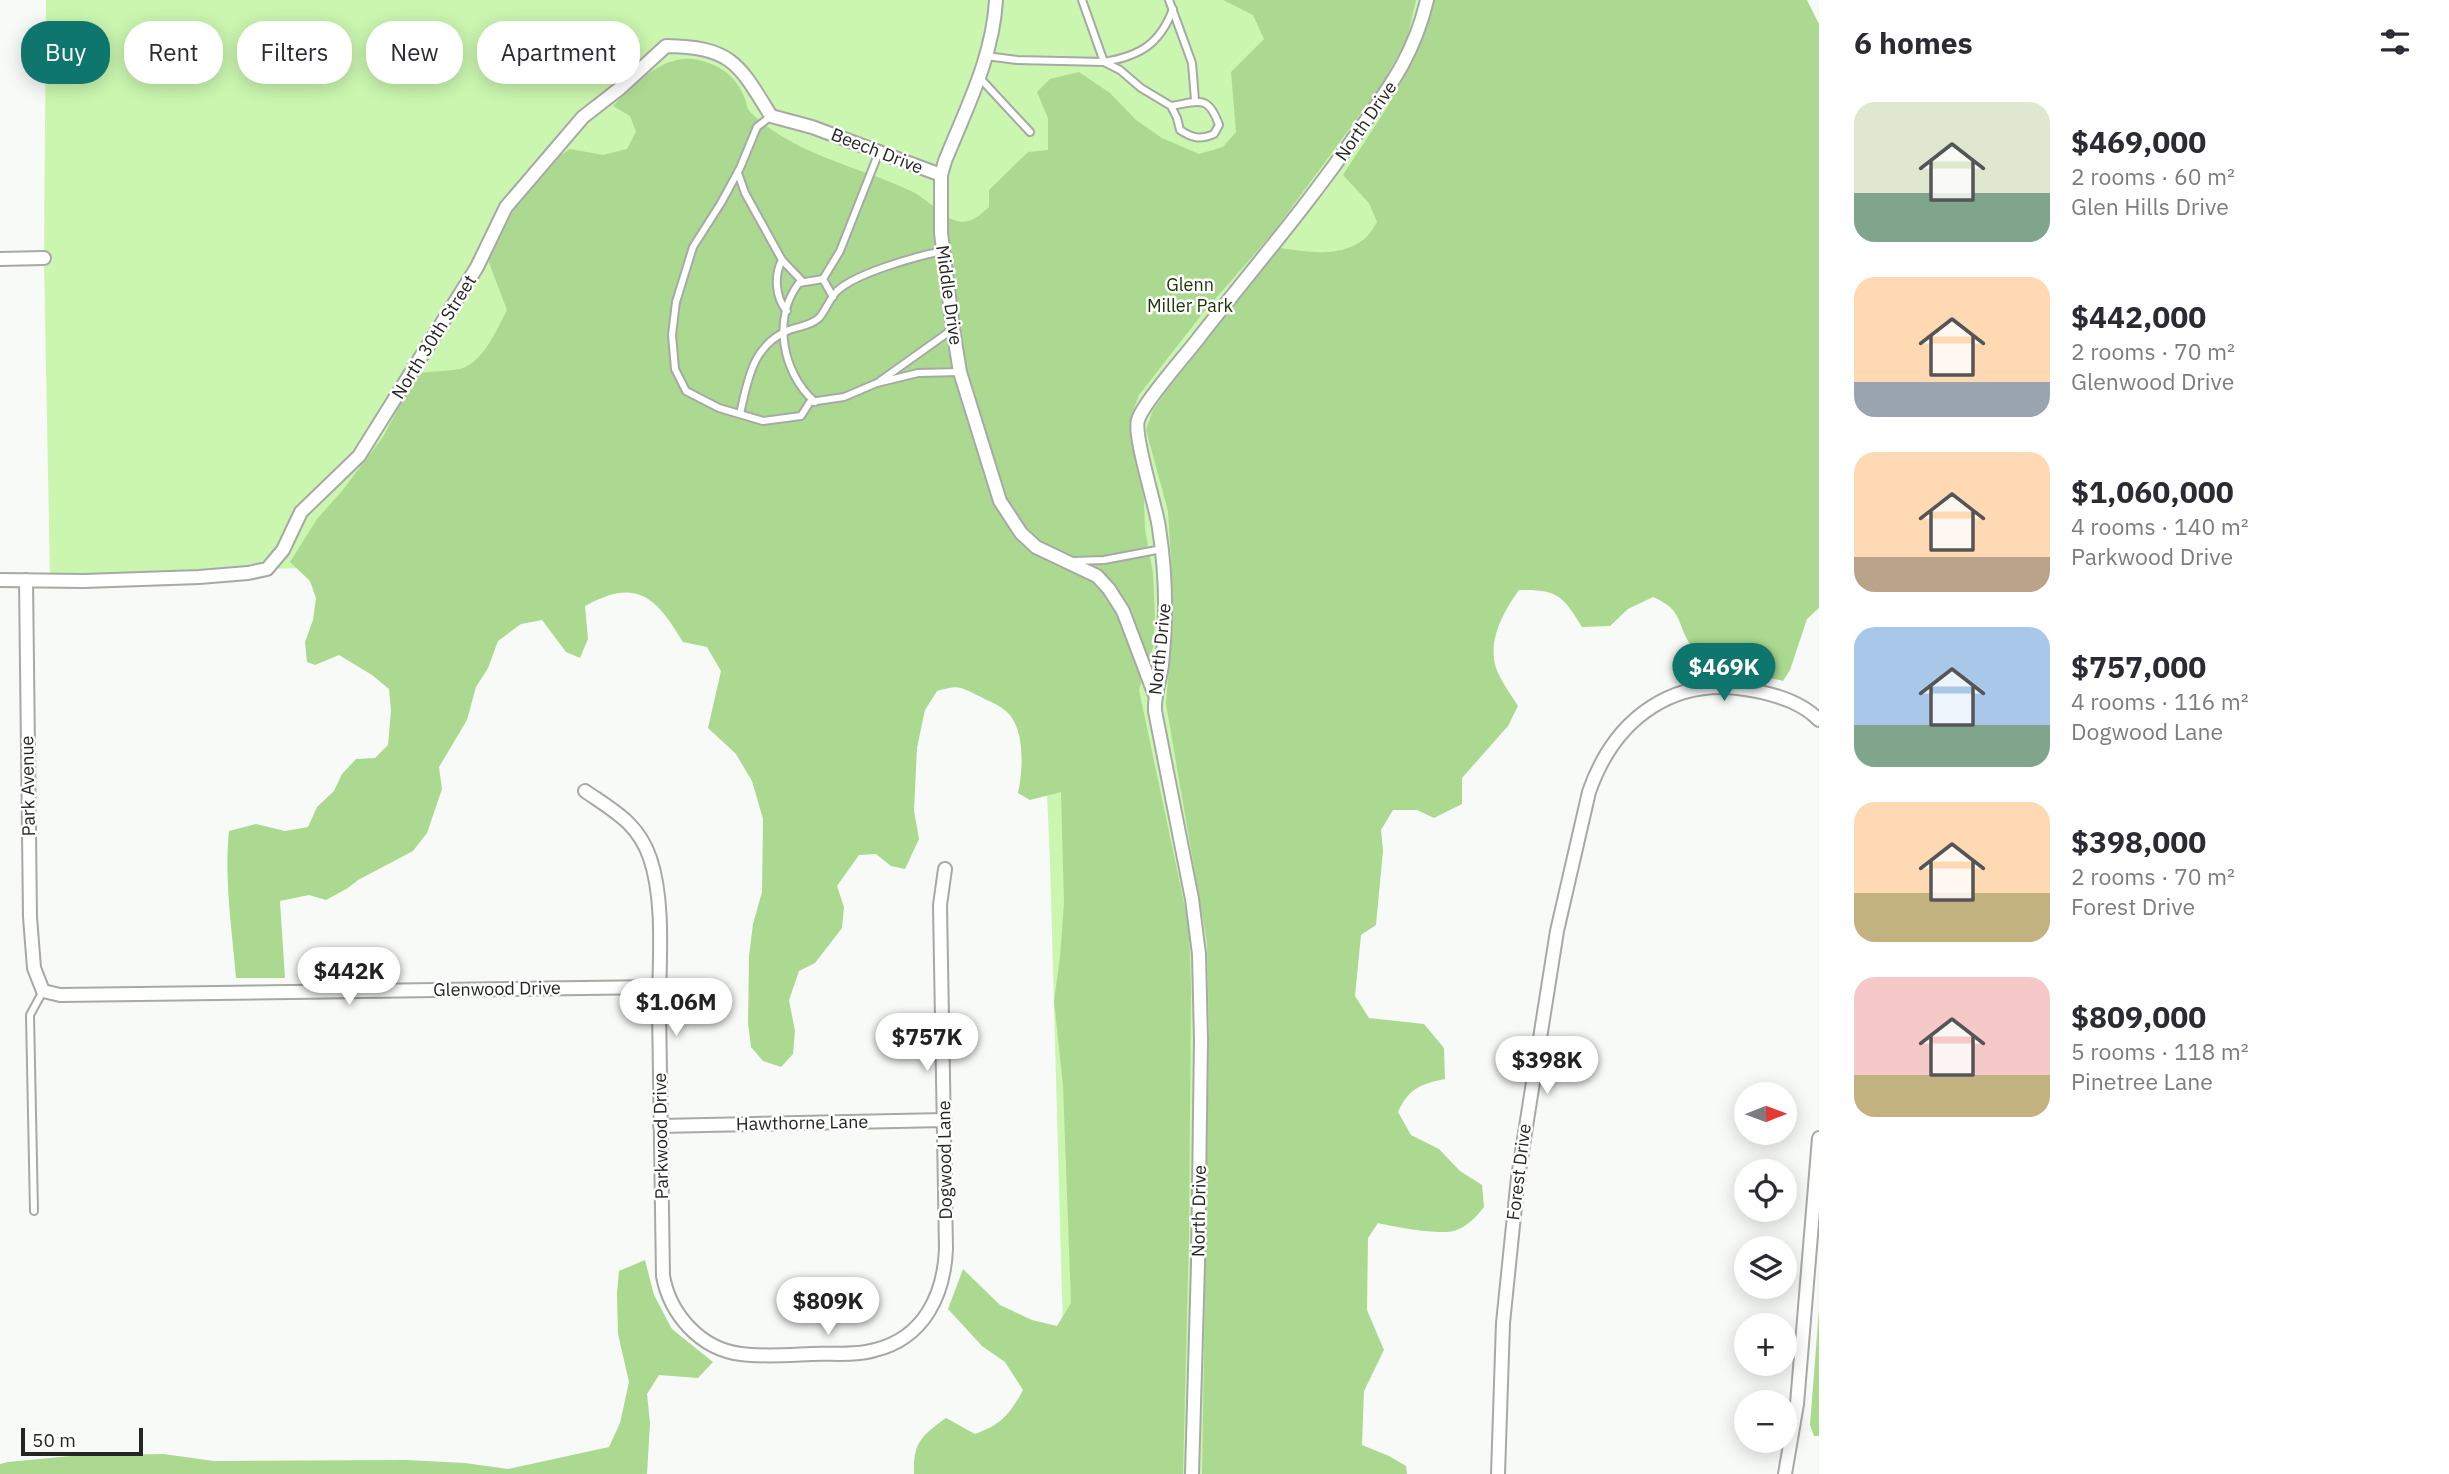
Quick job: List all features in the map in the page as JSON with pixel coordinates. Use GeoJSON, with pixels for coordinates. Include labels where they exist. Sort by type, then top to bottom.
{"type":"FeatureCollection","features":[{"type":"Feature","properties":{"kind":"street","name":"Middle Drive"},"geometry":{"type":"LineString","coordinates":[[996,0],[986,57],[941,175],[943,251],[960,372],[1000,501],[1021,533],[1036,547],[1097,576],[1108,589],[1123,611],[1154,693]]}},
{"type":"Feature","properties":{"kind":"street","name":"North Drive"},"geometry":{"type":"LineString","coordinates":[[1192,1474],[1198,1264],[1201,1040],[1199,954],[1192,899],[1155,711],[1154,693],[1162,664],[1166,587],[1154,497],[1138,436],[1137,422],[1226,303],[1319,188],[1394,80],[1414,42],[1427,0]]}},
{"type":"Feature","properties":{"kind":"street","name":"North 30th Street"},"geometry":{"type":"LineString","coordinates":[[0,580],[84,581],[199,577],[267,569],[283,550],[301,512],[359,456],[477,267],[506,207],[583,117],[619,89],[666,46],[694,47],[728,57],[750,82],[771,117]]}},
{"type":"Feature","properties":{"kind":"street","name":"Beech Drive"},"geometry":{"type":"LineString","coordinates":[[771,117],[813,127],[941,175]]}},
{"type":"Feature","properties":{"kind":"street"},"geometry":{"type":"LineString","coordinates":[[0,259],[44,258]]}},
{"type":"Feature","properties":{"kind":"street","name":"Park Avenue"},"geometry":{"type":"LineString","coordinates":[[26,580],[30,917],[34,968],[43,991]]}},
{"type":"Feature","properties":{"kind":"street","name":"Forest Drive"},"geometry":{"type":"LineString","coordinates":[[1498,1474],[1503,1323],[1522,1150],[1556,931],[1595,774],[1612,745],[1632,721],[1654,704],[1688,690],[1724,686],[1779,696],[1809,710],[1819,720]]}},
{"type":"Feature","properties":{"kind":"street","name":"Parkwood Drive"},"geometry":{"type":"LineString","coordinates":[[585,791],[630,822],[649,856],[656,878],[659,926],[663,1276],[665,1288],[681,1319],[694,1333]]}},
{"type":"Feature","properties":{"kind":"street","name":"Dogwood Lane"},"geometry":{"type":"LineString","coordinates":[[694,1333],[723,1350],[741,1354],[878,1350],[900,1340],[918,1327],[936,1301],[943,1283],[946,1249],[940,905],[945,869]]}},
{"type":"Feature","properties":{"kind":"street","name":"Glenwood Drive"},"geometry":{"type":"LineString","coordinates":[[43,991],[60,995],[659,987]]}},
{"type":"Feature","properties":{"kind":"street","name":"Hawthorne Lane"},"geometry":{"type":"LineString","coordinates":[[660,1125],[944,1120]]}},
{"type":"Feature","properties":{"kind":"street"},"geometry":{"type":"LineString","coordinates":[[1785,1474],[1797,1404],[1819,1138]]}},
{"type":"Feature","properties":{"kind":"lane"},"geometry":{"type":"LineString","coordinates":[[1082,0],[1104,62],[1171,106],[1180,130],[1190,137],[1203,139],[1214,134],[1219,125],[1215,113],[1207,103],[1195,100],[1171,106]]}},
{"type":"Feature","properties":{"kind":"lane"},"geometry":{"type":"LineString","coordinates":[[1169,0],[1192,62],[1195,100]]}},
{"type":"Feature","properties":{"kind":"lane"},"geometry":{"type":"LineString","coordinates":[[986,57],[1104,62],[1140,52],[1152,43],[1162,32],[1173,9]]}},
{"type":"Feature","properties":{"kind":"lane"},"geometry":{"type":"LineString","coordinates":[[979,77],[1030,132]]}},
{"type":"Feature","properties":{"kind":"lane"},"geometry":{"type":"LineString","coordinates":[[771,117],[757,127],[738,173],[693,247],[676,302],[672,335],[675,369],[686,391],[719,408],[763,421],[801,416],[810,402],[844,397],[877,383],[918,373],[960,372]]}},
{"type":"Feature","properties":{"kind":"lane"},"geometry":{"type":"LineString","coordinates":[[823,279],[840,251],[879,152]]}},
{"type":"Feature","properties":{"kind":"lane"},"geometry":{"type":"LineString","coordinates":[[738,173],[745,193],[782,260],[803,282]]}},
{"type":"Feature","properties":{"kind":"lane"},"geometry":{"type":"LineString","coordinates":[[740,414],[746,382],[760,350],[782,334],[806,326],[820,317],[837,291],[855,280],[905,260],[943,251]]}},
{"type":"Feature","properties":{"kind":"lane"},"geometry":{"type":"LineString","coordinates":[[782,260],[778,267],[778,294],[780,304],[787,311]]}},
{"type":"Feature","properties":{"kind":"lane"},"geometry":{"type":"LineString","coordinates":[[815,402],[792,371],[782,334],[792,293],[799,283],[823,279]]}},
{"type":"Feature","properties":{"kind":"lane"},"geometry":{"type":"LineString","coordinates":[[823,279],[833,297]]}},
{"type":"Feature","properties":{"kind":"lane"},"geometry":{"type":"LineString","coordinates":[[877,383],[953,329]]}},
{"type":"Feature","properties":{"kind":"lane"},"geometry":{"type":"LineString","coordinates":[[1067,562],[1161,549]]}},
{"type":"Feature","properties":{"kind":"lane"},"geometry":{"type":"LineString","coordinates":[[34,1211],[30,1015],[43,991]]}},
{"type":"Feature","properties":{"kind":"green space","name":"Glenn Miller Park"},"geometry":{"type":"Polygon","coordinates":[[[46,0],[1782,0],[1341,548],[1348,1474],[1067,1474],[1050,861],[1036,547],[267,569],[50,580],[44,258],[45,84],[110,84],[110,21],[46,21],[46,0]]]}},
{"type":"Feature","properties":{"kind":"green space"},"geometry":{"type":"Polygon","coordinates":[[[1223,0],[1416,0],[1407,39],[1381,86],[1272,234],[1203,313],[1139,395],[1131,417],[1153,573],[1155,617],[1153,647],[1139,690],[1189,926],[1189,1238],[1183,1474],[914,1474],[917,1447],[937,1424],[946,1418],[975,1434],[984,1431],[1004,1418],[1023,1390],[1005,1362],[982,1346],[948,1309],[963,1269],[1000,1305],[1032,1320],[1057,1326],[1071,1303],[1063,1085],[1054,1001],[1064,903],[1061,792],[1030,800],[1018,793],[1022,763],[1020,740],[1014,720],[998,705],[963,688],[937,691],[925,710],[917,748],[914,810],[919,839],[905,869],[891,866],[876,854],[859,855],[837,886],[844,907],[842,928],[815,963],[799,971],[789,1000],[795,1031],[793,1054],[781,1067],[763,1061],[751,1047],[748,1023],[749,956],[753,924],[762,892],[763,819],[752,781],[736,754],[708,728],[721,671],[707,647],[683,642],[654,603],[632,593],[603,597],[585,606],[588,639],[580,658],[566,652],[542,620],[521,624],[498,641],[488,668],[476,687],[467,720],[439,767],[442,789],[427,833],[413,851],[326,900],[309,895],[280,901],[285,978],[236,978],[228,886],[229,831],[256,824],[285,831],[308,827],[317,807],[334,791],[342,774],[356,759],[375,758],[388,745],[391,711],[389,689],[339,655],[315,665],[307,662],[305,642],[313,620],[316,598],[310,581],[290,562],[317,519],[383,437],[421,373],[468,366],[482,353],[494,335],[507,310],[488,260],[529,185],[550,163],[570,149],[603,155],[627,149],[636,132],[630,116],[613,106],[630,88],[640,84],[640,80],[662,65],[686,59],[714,65],[738,84],[751,113],[788,140],[828,159],[913,192],[952,219],[967,221],[989,207],[989,190],[1028,152],[1048,150],[1048,118],[1037,92],[1050,79],[1079,72],[1110,93],[1136,120],[1162,138],[1199,154],[1223,147],[1236,132],[1231,72],[1264,39],[1253,15],[1223,0]]]}},
{"type":"Feature","properties":{"kind":"green space"},"geometry":{"type":"Polygon","coordinates":[[[1433,0],[1807,0],[1819,24],[1819,608],[1807,619],[1790,670],[1783,681],[1734,671],[1710,662],[1692,647],[1670,607],[1653,597],[1628,609],[1610,626],[1582,627],[1570,608],[1558,596],[1543,591],[1519,590],[1502,618],[1494,651],[1498,673],[1518,706],[1508,726],[1462,778],[1462,804],[1434,818],[1417,810],[1393,810],[1381,830],[1383,851],[1376,925],[1361,935],[1355,996],[1369,1018],[1424,1024],[1444,1048],[1445,1079],[1411,1092],[1398,1112],[1411,1135],[1439,1149],[1460,1171],[1482,1185],[1484,1207],[1467,1224],[1454,1231],[1427,1231],[1378,1223],[1368,1238],[1367,1310],[1384,1350],[1364,1391],[1362,1445],[1406,1466],[1407,1474],[1202,1474],[1209,1032],[1207,943],[1166,704],[1172,574],[1168,511],[1146,430],[1153,410],[1170,386],[1280,248],[1312,252],[1333,251],[1353,246],[1371,232],[1377,222],[1369,203],[1343,175],[1408,70],[1427,24],[1433,0]]]}},
{"type":"Feature","properties":{"kind":"green space"},"geometry":{"type":"Polygon","coordinates":[[[645,1260],[654,1295],[672,1329],[713,1362],[698,1378],[659,1375],[647,1394],[650,1423],[647,1474],[0,1474],[0,1464],[8,1462],[71,1456],[163,1454],[214,1461],[406,1460],[465,1463],[508,1469],[609,1447],[620,1423],[629,1382],[618,1334],[619,1271],[645,1260]]]}},
{"type":"Feature","properties":{"kind":"green space"},"geometry":{"type":"Polygon","coordinates":[[[1819,1309],[1819,1436],[1814,1436],[1810,1425],[1819,1309]]]}}]}
